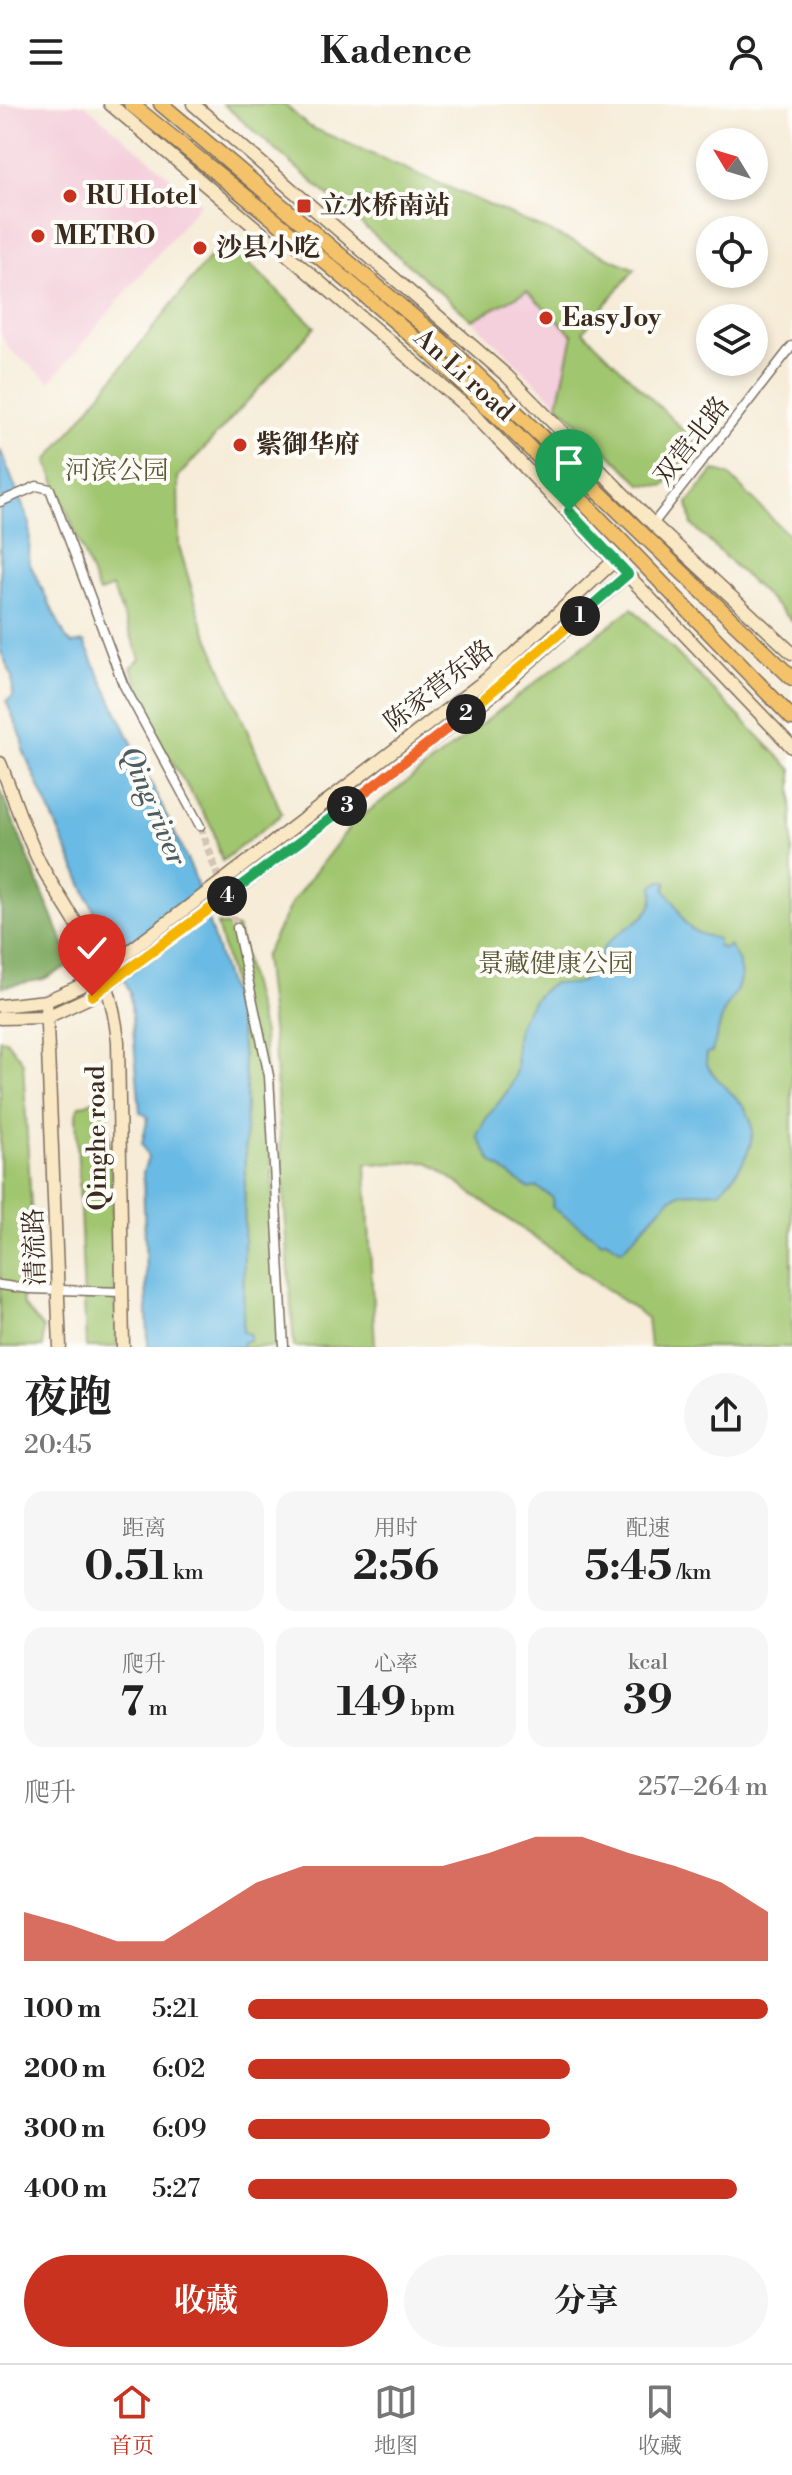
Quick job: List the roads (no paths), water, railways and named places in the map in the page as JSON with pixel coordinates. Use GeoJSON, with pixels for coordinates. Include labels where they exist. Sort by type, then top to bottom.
{"type":"FeatureCollection","features":[{"type":"Feature","properties":{"kind":"main road","name":"An Li road"},"geometry":{"type":"LineString","coordinates":[[131,104],[284,226],[425,348],[533,452],[792,718]]}},
{"type":"Feature","properties":{"kind":"main road","name":"An Li road"},"geometry":{"type":"LineString","coordinates":[[161,104],[441,340],[792,678]]}},
{"type":"Feature","properties":{"kind":"street","name":"An Li road"},"geometry":{"type":"LineString","coordinates":[[110,104],[469,409],[792,747]]}},
{"type":"Feature","properties":{"kind":"street","name":"An Li road"},"geometry":{"type":"LineString","coordinates":[[193,104],[507,376],[653,524],[792,653]]}},
{"type":"Feature","properties":{"kind":"street","name":"双营北路"},"geometry":{"type":"LineString","coordinates":[[653,524],[792,346]]}},
{"type":"Feature","properties":{"kind":"street"},"geometry":{"type":"LineString","coordinates":[[0,502],[37,486],[50,489],[123,684],[200,826]]}},
{"type":"Feature","properties":{"kind":"street","name":"陈家营东路"},"geometry":{"type":"LineString","coordinates":[[0,1006],[46,1001],[90,990],[232,874],[487,679],[615,560]]}},
{"type":"Feature","properties":{"kind":"street","name":"陈家营东路"},"geometry":{"type":"LineString","coordinates":[[0,1018],[47,1017],[238,888],[497,691],[628,574]]}},
{"type":"Feature","properties":{"kind":"street","name":"Qinghe road"},"geometry":{"type":"LineString","coordinates":[[0,763],[41,865],[94,950],[114,1007],[118,1055],[123,1347]]}},
{"type":"Feature","properties":{"kind":"street"},"geometry":{"type":"LineString","coordinates":[[237,928],[269,1076],[284,1347]]}},
{"type":"Feature","properties":{"kind":"street","name":"清流路"},"geometry":{"type":"LineString","coordinates":[[46,1001],[60,1347]]}},
{"type":"Feature","properties":{"kind":"street"},"geometry":{"type":"LineString","coordinates":[[0,1285],[121,1292]]}},
{"type":"Feature","properties":{"kind":"water","name":"Qing river"},"geometry":{"type":"Polygon","coordinates":[[[0,449],[30,524],[29,562],[66,638],[72,644],[84,642],[193,872],[238,1017],[246,1085],[243,1332],[250,1334],[250,1340],[243,1342],[242,1347],[148,1347],[143,1172],[148,1158],[142,1143],[148,1117],[140,1112],[130,993],[23,750],[23,740],[6,701],[13,697],[12,676],[0,650],[0,449]]]}},
{"type":"Feature","properties":{"kind":"water"},"geometry":{"type":"Polygon","coordinates":[[[667,881],[665,890],[687,926],[718,939],[718,946],[725,949],[729,945],[738,960],[741,976],[737,990],[724,1011],[706,1063],[744,1107],[750,1118],[751,1141],[736,1173],[720,1191],[682,1193],[670,1199],[622,1250],[605,1240],[602,1242],[552,1207],[553,1198],[537,1187],[529,1189],[492,1162],[477,1136],[514,1079],[517,1035],[528,1009],[554,983],[574,984],[585,979],[605,946],[645,915],[653,898],[653,886],[667,881]]]}},
{"type":"Feature","properties":{"kind":"tunnel"},"geometry":{"type":"LineString","coordinates":[[200,826],[237,928]]}},
{"type":"Feature","properties":{"kind":"place","name":"RU Hotel"},"geometry":{"type":"Point","coordinates":[70,196]}},
{"type":"Feature","properties":{"kind":"place","name":"立水桥南站"},"geometry":{"type":"Point","coordinates":[304,206]}},
{"type":"Feature","properties":{"kind":"place","name":"METRO"},"geometry":{"type":"Point","coordinates":[38,236]}},
{"type":"Feature","properties":{"kind":"place","name":"沙县小吃"},"geometry":{"type":"Point","coordinates":[200,248]}},
{"type":"Feature","properties":{"kind":"place","name":"Easy Joy"},"geometry":{"type":"Point","coordinates":[546,318]}},
{"type":"Feature","properties":{"kind":"place","name":"紫御华府"},"geometry":{"type":"Point","coordinates":[240,445]}},
{"type":"Feature","properties":{"kind":"park label","name":"河滨公园"},"geometry":{"type":"Point","coordinates":[117,471]}},
{"type":"Feature","properties":{"kind":"park label","name":"景藏健康公园"},"geometry":{"type":"Point","coordinates":[556,964]}}]}
